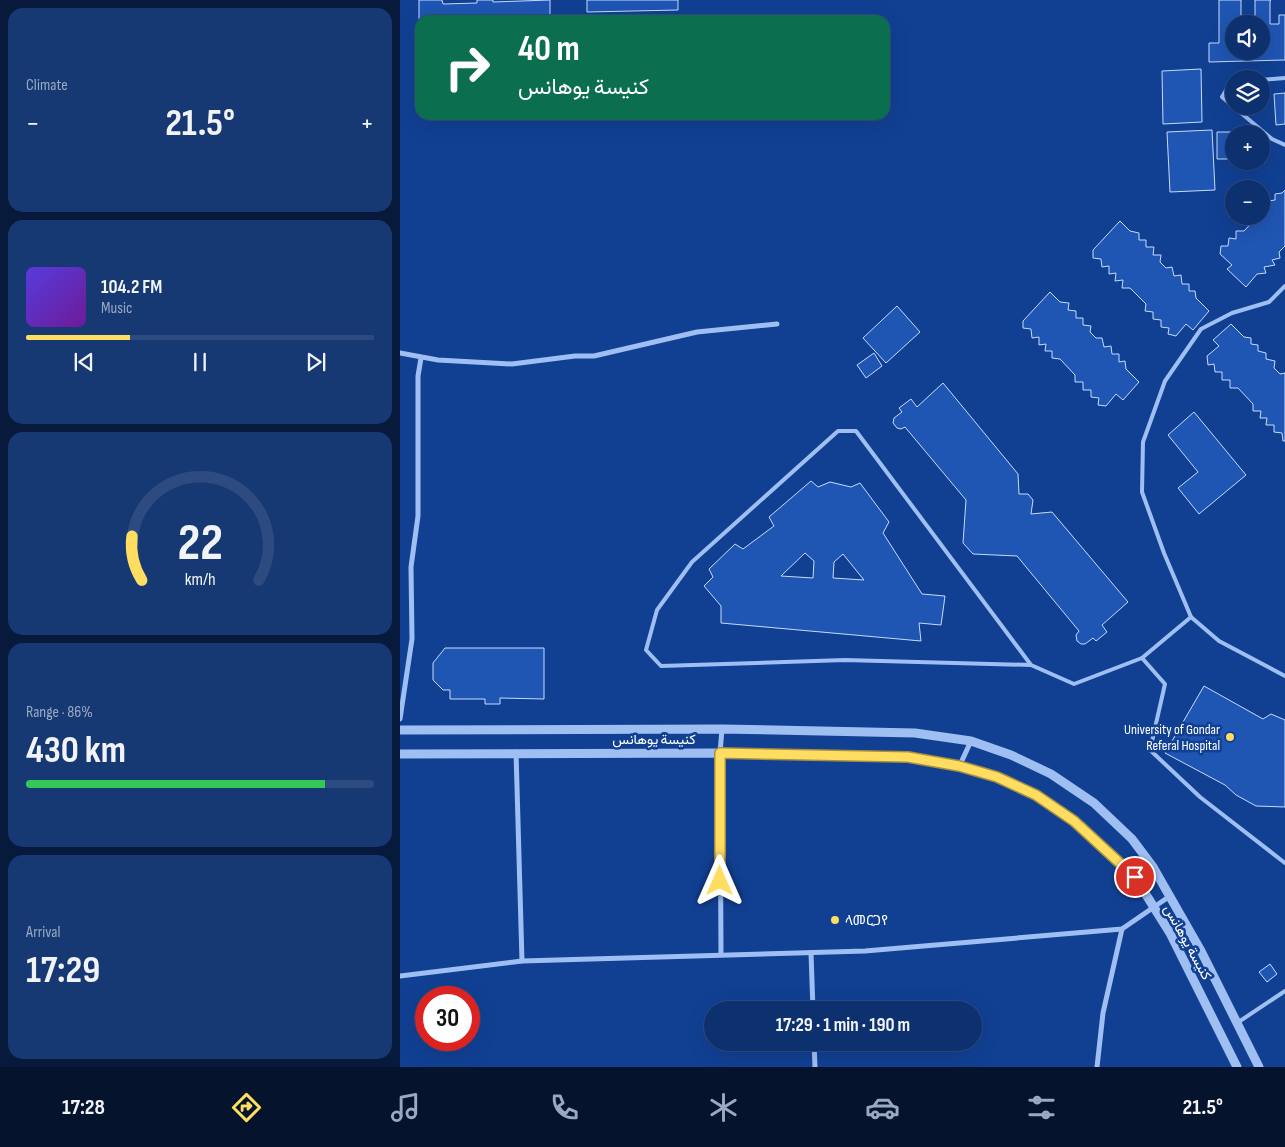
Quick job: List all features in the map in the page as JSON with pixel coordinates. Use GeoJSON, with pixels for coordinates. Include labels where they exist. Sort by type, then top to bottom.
{"type":"FeatureCollection","features":[{"type":"Feature","properties":{"kind":"street"},"geometry":{"type":"LineString","coordinates":[[400,354],[421,358],[512,364],[575,356],[594,356],[697,332],[777,324]]}},
{"type":"Feature","properties":{"kind":"street"},"geometry":{"type":"LineString","coordinates":[[400,718],[412,640],[411,567],[418,516],[418,376],[421,358]]}},
{"type":"Feature","properties":{"kind":"street"},"geometry":{"type":"LineString","coordinates":[[721,954],[720,753],[722,729]]}},
{"type":"Feature","properties":{"kind":"street"},"geometry":{"type":"LineString","coordinates":[[400,730],[722,729],[915,733],[971,741],[1010,755],[1051,774],[1094,803],[1132,839],[1153,866],[1201,951],[1259,1067]]}},
{"type":"Feature","properties":{"kind":"street"},"geometry":{"type":"LineString","coordinates":[[959,766],[971,741]]}},
{"type":"Feature","properties":{"kind":"street"},"geometry":{"type":"LineString","coordinates":[[516,752],[522,961]]}},
{"type":"Feature","properties":{"kind":"street","name":"كنيسة يوهانس"},"geometry":{"type":"LineString","coordinates":[[400,754],[516,752],[720,753],[908,757],[959,766],[997,777],[1036,795],[1074,821],[1135,877],[1170,933],[1237,1067]]}},
{"type":"Feature","properties":{"kind":"street"},"geometry":{"type":"LineString","coordinates":[[400,976],[522,961],[721,954],[811,954],[1122,929],[1170,896]]}},
{"type":"Feature","properties":{"kind":"street"},"geometry":{"type":"LineString","coordinates":[[1097,1067],[1103,1013],[1122,929]]}},
{"type":"Feature","properties":{"kind":"street"},"geometry":{"type":"LineString","coordinates":[[811,954],[813,1001]]}},
{"type":"Feature","properties":{"kind":"street"},"geometry":{"type":"LineString","coordinates":[[814,1051],[815,1067]]}},
{"type":"Feature","properties":{"kind":"lane"},"geometry":{"type":"LineString","coordinates":[[1270,79],[1285,78]]}},
{"type":"Feature","properties":{"kind":"lane"},"geometry":{"type":"LineString","coordinates":[[1243,115],[1272,139],[1285,145]]}},
{"type":"Feature","properties":{"kind":"lane"},"geometry":{"type":"LineString","coordinates":[[1285,286],[1269,302],[1232,313],[1201,330],[1165,382],[1143,442],[1142,492],[1164,553],[1191,617],[1219,642],[1285,676]]}},
{"type":"Feature","properties":{"kind":"lane"},"geometry":{"type":"LineString","coordinates":[[1031,665],[856,431],[838,431],[692,562],[657,610],[646,650],[661,666],[845,660],[1031,665],[1074,684],[1142,658],[1191,617]]}},
{"type":"Feature","properties":{"kind":"lane"},"geometry":{"type":"LineString","coordinates":[[1142,658],[1165,684],[1150,750],[1200,798],[1285,863]]}},
{"type":"Feature","properties":{"kind":"lane"},"geometry":{"type":"LineString","coordinates":[[1237,1023],[1285,991]]}},
{"type":"Feature","properties":{"kind":"building"},"geometry":{"type":"Polygon","coordinates":[[[419,0],[442,0],[443,4],[477,3],[477,0],[493,0],[493,2],[550,0],[550,15],[419,15],[419,0]]]}},
{"type":"Feature","properties":{"kind":"building"},"geometry":{"type":"Polygon","coordinates":[[[587,0],[678,0],[678,10],[587,12],[587,0]]]}},
{"type":"Feature","properties":{"kind":"building"},"geometry":{"type":"Polygon","coordinates":[[[1219,0],[1241,0],[1241,15],[1225,15],[1225,60],[1270,60],[1270,24],[1279,24],[1279,15],[1285,15],[1285,60],[1209,62],[1209,43],[1219,43],[1219,0]]]}},
{"type":"Feature","properties":{"kind":"building"},"geometry":{"type":"Polygon","coordinates":[[[1255,0],[1270,1],[1270,15],[1255,15],[1255,0]]]}},
{"type":"Feature","properties":{"kind":"building"},"geometry":{"type":"Polygon","coordinates":[[[1201,69],[1202,122],[1163,124],[1162,71],[1201,69]]]}},
{"type":"Feature","properties":{"kind":"building"},"geometry":{"type":"Polygon","coordinates":[[[1285,93],[1285,124],[1276,125],[1274,94],[1285,93]]]}},
{"type":"Feature","properties":{"kind":"building"},"geometry":{"type":"Polygon","coordinates":[[[1212,130],[1215,190],[1170,192],[1167,132],[1212,130]]]}},
{"type":"Feature","properties":{"kind":"building"},"geometry":{"type":"Polygon","coordinates":[[[1217,132],[1225,132],[1225,159],[1217,159],[1217,132]]]}},
{"type":"Feature","properties":{"kind":"building"},"geometry":{"type":"Polygon","coordinates":[[[1285,190],[1285,246],[1279,252],[1280,258],[1272,260],[1275,265],[1264,267],[1266,273],[1257,274],[1246,287],[1227,269],[1232,265],[1220,254],[1221,246],[1228,246],[1229,238],[1236,239],[1236,231],[1244,231],[1250,225],[1270,225],[1270,201],[1275,200],[1275,194],[1282,193],[1285,190]]]}},
{"type":"Feature","properties":{"kind":"building"},"geometry":{"type":"Polygon","coordinates":[[[1120,221],[1130,231],[1139,233],[1139,240],[1146,240],[1146,247],[1154,247],[1153,255],[1161,255],[1160,262],[1166,268],[1172,267],[1174,276],[1181,275],[1182,284],[1189,284],[1189,291],[1195,291],[1196,298],[1209,311],[1193,330],[1186,324],[1176,336],[1168,334],[1169,328],[1161,327],[1161,320],[1153,319],[1153,312],[1145,311],[1146,304],[1130,288],[1122,288],[1123,280],[1115,281],[1116,273],[1109,274],[1109,266],[1102,267],[1101,259],[1093,258],[1093,250],[1120,221]]]}},
{"type":"Feature","properties":{"kind":"building"},"geometry":{"type":"Polygon","coordinates":[[[1050,292],[1060,302],[1069,303],[1068,310],[1076,311],[1076,318],[1083,318],[1083,325],[1091,326],[1090,332],[1096,338],[1102,338],[1104,347],[1111,346],[1112,354],[1119,354],[1119,362],[1125,361],[1126,369],[1139,382],[1123,400],[1116,394],[1106,406],[1098,405],[1099,398],[1091,397],[1091,390],[1083,390],[1083,382],[1075,382],[1075,375],[1060,359],[1052,358],[1052,351],[1045,351],[1046,344],[1039,345],[1039,337],[1032,338],[1031,329],[1023,328],[1023,321],[1050,292]]]}},
{"type":"Feature","properties":{"kind":"building"},"geometry":{"type":"Polygon","coordinates":[[[897,306],[920,332],[886,363],[863,338],[897,306]]]}},
{"type":"Feature","properties":{"kind":"building"},"geometry":{"type":"Polygon","coordinates":[[[1231,324],[1244,337],[1251,338],[1251,344],[1258,345],[1258,351],[1266,353],[1266,359],[1275,361],[1274,368],[1280,374],[1285,373],[1285,441],[1283,441],[1282,433],[1274,432],[1274,425],[1266,425],[1267,418],[1260,418],[1261,411],[1253,411],[1253,404],[1238,388],[1230,388],[1230,380],[1222,380],[1222,372],[1215,372],[1214,364],[1208,365],[1207,356],[1219,346],[1213,340],[1231,324]]]}},
{"type":"Feature","properties":{"kind":"building"},"geometry":{"type":"Polygon","coordinates":[[[874,353],[882,366],[866,378],[857,365],[874,353]]]}},
{"type":"Feature","properties":{"kind":"building"},"geometry":{"type":"Polygon","coordinates":[[[943,383],[1018,474],[1019,494],[1028,494],[1033,500],[1031,514],[1052,512],[1128,602],[1102,625],[1107,632],[1096,641],[1093,638],[1085,644],[1081,644],[1077,641],[1076,635],[1079,631],[1017,556],[973,554],[963,543],[966,500],[905,427],[897,428],[893,423],[894,418],[902,412],[899,408],[911,399],[917,407],[943,383]]]}},
{"type":"Feature","properties":{"kind":"building"},"geometry":{"type":"Polygon","coordinates":[[[1194,412],[1246,475],[1199,514],[1178,488],[1198,472],[1168,435],[1194,412]]]}},
{"type":"Feature","properties":{"kind":"building"},"geometry":{"type":"Polygon","coordinates":[[[811,481],[818,487],[830,482],[851,487],[860,483],[889,522],[883,533],[922,594],[945,596],[941,625],[919,623],[921,641],[721,623],[721,606],[704,586],[713,577],[709,569],[735,544],[743,549],[774,526],[769,517],[811,481]],[[805,553],[781,576],[813,578],[814,561],[805,553]],[[843,554],[834,562],[833,578],[864,580],[843,554]]]}},
{"type":"Feature","properties":{"kind":"building"},"geometry":{"type":"Polygon","coordinates":[[[445,648],[544,648],[544,699],[500,698],[500,704],[485,704],[485,699],[450,699],[450,690],[443,690],[433,680],[433,663],[445,648]]]}},
{"type":"Feature","properties":{"kind":"building","name":"University of Gondar Referal Hospital"},"geometry":{"type":"Polygon","coordinates":[[[1204,686],[1263,719],[1271,714],[1285,720],[1285,807],[1256,806],[1236,795],[1225,785],[1165,753],[1204,686]]]}},
{"type":"Feature","properties":{"kind":"building"},"geometry":{"type":"Polygon","coordinates":[[[1270,964],[1277,974],[1267,982],[1259,972],[1270,964]]]}},
{"type":"Feature","properties":{"kind":"place","name":"University of Gondar Referal Hospital"},"geometry":{"type":"Point","coordinates":[1230,737]}},
{"type":"Feature","properties":{"kind":"place","name":"ላመርጋየ"},"geometry":{"type":"Point","coordinates":[835,920]}},
{"type":"Feature","properties":{"kind":"route"},"geometry":{"type":"LineString","coordinates":[[720,881],[720,753],[908,757],[959,766],[997,777],[1036,795],[1074,821],[1135,877]]}}]}
